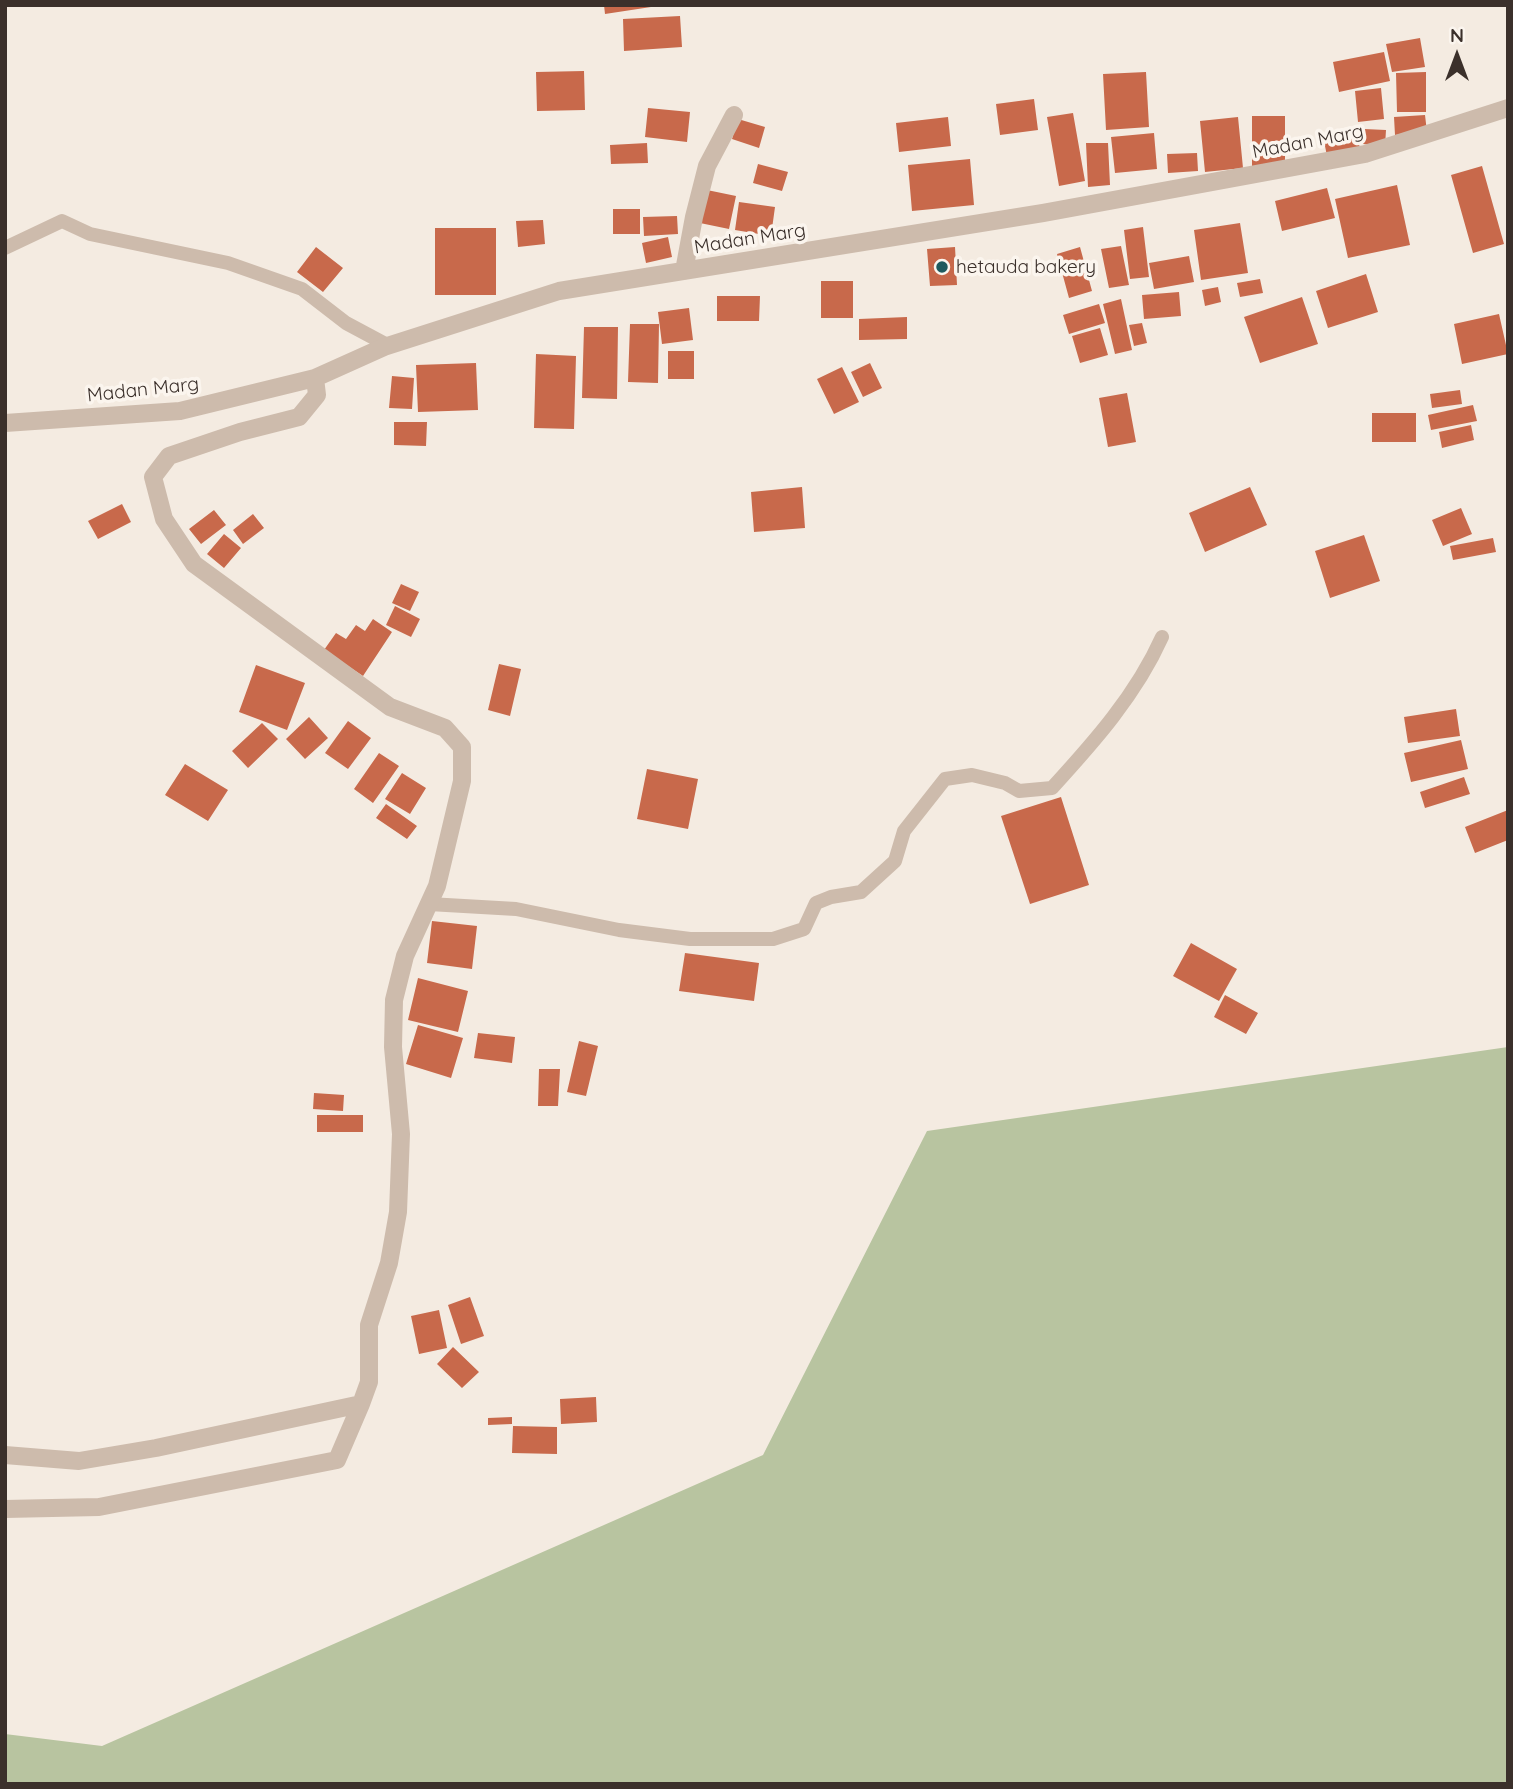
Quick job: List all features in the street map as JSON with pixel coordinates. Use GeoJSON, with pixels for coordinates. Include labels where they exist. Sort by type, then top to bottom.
{"type":"FeatureCollection","features":[{"type":"Feature","properties":{"kind":"street","name":"Madan Marg"},"geometry":{"type":"LineString","coordinates":[[5,424],[180,411],[315,378],[389,346],[559,290],[1043,213],[1365,154],[1508,108]]}},
{"type":"Feature","properties":{"kind":"street"},"geometry":{"type":"LineString","coordinates":[[684,271],[707,166],[734,115]]}},
{"type":"Feature","properties":{"kind":"street"},"geometry":{"type":"LineString","coordinates":[[5,1509],[99,1507],[337,1460],[369,1382],[369,1325],[388,1263],[398,1212],[401,1134],[393,1047],[394,1000],[405,956],[437,887],[463,781],[462,747],[445,728],[390,707],[194,564],[164,519],[153,477],[169,456],[240,432],[299,417],[317,395],[315,378]]}},
{"type":"Feature","properties":{"kind":"street"},"geometry":{"type":"LineString","coordinates":[[5,1455],[79,1461],[156,1448],[361,1404]]}},
{"type":"Feature","properties":{"kind":"lane"},"geometry":{"type":"LineString","coordinates":[[5,248],[62,221],[90,234],[228,263],[302,289],[346,323],[389,346]]}},
{"type":"Feature","properties":{"kind":"lane"},"geometry":{"type":"LineString","coordinates":[[429,904],[516,909],[619,930],[690,939],[773,939],[804,929],[816,903],[831,897],[861,892],[895,861],[904,831],[945,779],[972,775],[1005,783],[1019,791],[1052,788],[1105,729],[1148,667],[1162,637]]}},
{"type":"Feature","properties":{"kind":"green space"},"geometry":{"type":"Polygon","coordinates":[[[1508,1047],[1508,1784],[5,1784],[5,1734],[102,1746],[763,1455],[927,1131],[1508,1047]]]}},
{"type":"Feature","properties":{"kind":"building"},"geometry":{"type":"Polygon","coordinates":[[[604,5],[651,5],[651,7],[605,14],[604,5]]]}},
{"type":"Feature","properties":{"kind":"building"},"geometry":{"type":"Polygon","coordinates":[[[680,16],[682,47],[624,51],[623,19],[680,16]]]}},
{"type":"Feature","properties":{"kind":"building"},"geometry":{"type":"Polygon","coordinates":[[[1420,38],[1425,67],[1392,72],[1386,44],[1420,38]]]}},
{"type":"Feature","properties":{"kind":"building"},"geometry":{"type":"Polygon","coordinates":[[[1384,52],[1390,81],[1339,92],[1333,62],[1384,52]]]}},
{"type":"Feature","properties":{"kind":"building"},"geometry":{"type":"Polygon","coordinates":[[[584,71],[585,110],[537,111],[536,72],[584,71]]]}},
{"type":"Feature","properties":{"kind":"building"},"geometry":{"type":"Polygon","coordinates":[[[1146,72],[1149,127],[1106,130],[1103,74],[1146,72]]]}},
{"type":"Feature","properties":{"kind":"building"},"geometry":{"type":"Polygon","coordinates":[[[1426,72],[1426,112],[1397,112],[1396,73],[1426,72]]]}},
{"type":"Feature","properties":{"kind":"building"},"geometry":{"type":"Polygon","coordinates":[[[1381,88],[1384,119],[1358,122],[1355,91],[1381,88]]]}},
{"type":"Feature","properties":{"kind":"building"},"geometry":{"type":"Polygon","coordinates":[[[1034,99],[1038,130],[1000,135],[996,104],[1034,99]]]}},
{"type":"Feature","properties":{"kind":"building"},"geometry":{"type":"Polygon","coordinates":[[[648,108],[690,112],[687,142],[645,137],[648,108]]]}},
{"type":"Feature","properties":{"kind":"building"},"geometry":{"type":"Polygon","coordinates":[[[1073,113],[1085,181],[1059,186],[1047,117],[1073,113]]]}},
{"type":"Feature","properties":{"kind":"building"},"geometry":{"type":"Polygon","coordinates":[[[1425,115],[1427,132],[1395,135],[1394,117],[1425,115]]]}},
{"type":"Feature","properties":{"kind":"building"},"geometry":{"type":"Polygon","coordinates":[[[1252,116],[1285,116],[1285,166],[1252,166],[1252,116]]]}},
{"type":"Feature","properties":{"kind":"building"},"geometry":{"type":"Polygon","coordinates":[[[948,117],[951,146],[899,152],[896,123],[948,117]]]}},
{"type":"Feature","properties":{"kind":"building"},"geometry":{"type":"Polygon","coordinates":[[[1238,117],[1243,168],[1205,172],[1200,121],[1238,117]]]}},
{"type":"Feature","properties":{"kind":"building"},"geometry":{"type":"Polygon","coordinates":[[[738,119],[765,127],[759,148],[732,139],[738,119]]]}},
{"type":"Feature","properties":{"kind":"building"},"geometry":{"type":"Polygon","coordinates":[[[1364,129],[1386,130],[1385,146],[1363,144],[1364,129]]]}},
{"type":"Feature","properties":{"kind":"building"},"geometry":{"type":"Polygon","coordinates":[[[1154,133],[1157,169],[1115,173],[1111,137],[1154,133]]]}},
{"type":"Feature","properties":{"kind":"building"},"geometry":{"type":"Polygon","coordinates":[[[1358,135],[1360,151],[1327,156],[1324,141],[1358,135]]]}},
{"type":"Feature","properties":{"kind":"building"},"geometry":{"type":"Polygon","coordinates":[[[647,143],[648,163],[611,164],[610,145],[647,143]]]}},
{"type":"Feature","properties":{"kind":"building"},"geometry":{"type":"Polygon","coordinates":[[[1086,143],[1108,143],[1110,185],[1088,187],[1086,143]]]}},
{"type":"Feature","properties":{"kind":"building"},"geometry":{"type":"Polygon","coordinates":[[[1197,153],[1198,171],[1168,173],[1167,154],[1197,153]]]}},
{"type":"Feature","properties":{"kind":"building"},"geometry":{"type":"Polygon","coordinates":[[[970,159],[974,205],[912,211],[908,165],[970,159]]]}},
{"type":"Feature","properties":{"kind":"building"},"geometry":{"type":"Polygon","coordinates":[[[758,164],[788,172],[782,191],[753,183],[758,164]]]}},
{"type":"Feature","properties":{"kind":"building"},"geometry":{"type":"Polygon","coordinates":[[[1482,166],[1504,244],[1473,253],[1451,175],[1482,166]]]}},
{"type":"Feature","properties":{"kind":"building"},"geometry":{"type":"Polygon","coordinates":[[[1397,185],[1410,245],[1348,258],[1335,199],[1397,185]]]}},
{"type":"Feature","properties":{"kind":"building"},"geometry":{"type":"Polygon","coordinates":[[[1327,188],[1335,218],[1282,231],[1275,201],[1327,188]]]}},
{"type":"Feature","properties":{"kind":"building"},"geometry":{"type":"Polygon","coordinates":[[[707,190],[736,196],[729,229],[700,223],[707,190]]]}},
{"type":"Feature","properties":{"kind":"building"},"geometry":{"type":"Polygon","coordinates":[[[739,202],[775,207],[771,236],[735,230],[739,202]]]}},
{"type":"Feature","properties":{"kind":"building"},"geometry":{"type":"Polygon","coordinates":[[[613,209],[640,209],[640,234],[613,234],[613,209]]]}},
{"type":"Feature","properties":{"kind":"building"},"geometry":{"type":"Polygon","coordinates":[[[677,216],[678,234],[644,236],[643,217],[677,216]]]}},
{"type":"Feature","properties":{"kind":"building"},"geometry":{"type":"Polygon","coordinates":[[[543,220],[545,244],[518,247],[516,221],[543,220]]]}},
{"type":"Feature","properties":{"kind":"building"},"geometry":{"type":"Polygon","coordinates":[[[1240,223],[1248,273],[1201,280],[1194,230],[1240,223]]]}},
{"type":"Feature","properties":{"kind":"building"},"geometry":{"type":"Polygon","coordinates":[[[1143,227],[1149,277],[1130,279],[1124,230],[1143,227]]]}},
{"type":"Feature","properties":{"kind":"building"},"geometry":{"type":"Polygon","coordinates":[[[435,228],[496,228],[496,295],[435,295],[435,228]]]}},
{"type":"Feature","properties":{"kind":"building"},"geometry":{"type":"Polygon","coordinates":[[[668,237],[672,257],[646,263],[642,243],[668,237]]]}},
{"type":"Feature","properties":{"kind":"building"},"geometry":{"type":"Polygon","coordinates":[[[1121,246],[1129,285],[1109,288],[1101,249],[1121,246]]]}},
{"type":"Feature","properties":{"kind":"building"},"geometry":{"type":"Polygon","coordinates":[[[316,247],[343,268],[323,292],[297,272],[316,247]]]}},
{"type":"Feature","properties":{"kind":"building","name":"hetauda bakery"},"geometry":{"type":"Polygon","coordinates":[[[955,247],[957,285],[930,286],[927,249],[955,247]]]}},
{"type":"Feature","properties":{"kind":"building"},"geometry":{"type":"Polygon","coordinates":[[[1080,247],[1092,291],[1069,298],[1057,254],[1080,247]]]}},
{"type":"Feature","properties":{"kind":"building"},"geometry":{"type":"Polygon","coordinates":[[[1189,256],[1194,282],[1154,289],[1149,263],[1189,256]]]}},
{"type":"Feature","properties":{"kind":"building"},"geometry":{"type":"Polygon","coordinates":[[[1366,274],[1378,312],[1328,328],[1316,291],[1366,274]]]}},
{"type":"Feature","properties":{"kind":"building"},"geometry":{"type":"Polygon","coordinates":[[[1260,279],[1263,293],[1240,297],[1237,283],[1260,279]]]}},
{"type":"Feature","properties":{"kind":"building"},"geometry":{"type":"Polygon","coordinates":[[[821,281],[853,281],[853,318],[821,318],[821,281]]]}},
{"type":"Feature","properties":{"kind":"building"},"geometry":{"type":"Polygon","coordinates":[[[1218,287],[1221,302],[1205,306],[1202,290],[1218,287]]]}},
{"type":"Feature","properties":{"kind":"building"},"geometry":{"type":"Polygon","coordinates":[[[1179,292],[1181,316],[1144,319],[1142,295],[1179,292]]]}},
{"type":"Feature","properties":{"kind":"building"},"geometry":{"type":"Polygon","coordinates":[[[717,296],[760,296],[759,321],[717,321],[717,296]]]}},
{"type":"Feature","properties":{"kind":"building"},"geometry":{"type":"Polygon","coordinates":[[[1302,297],[1318,344],[1260,363],[1244,317],[1302,297]]]}},
{"type":"Feature","properties":{"kind":"building"},"geometry":{"type":"Polygon","coordinates":[[[1121,299],[1132,350],[1115,354],[1103,304],[1121,299]]]}},
{"type":"Feature","properties":{"kind":"building"},"geometry":{"type":"Polygon","coordinates":[[[1099,304],[1105,323],[1069,334],[1063,315],[1099,304]]]}},
{"type":"Feature","properties":{"kind":"building"},"geometry":{"type":"Polygon","coordinates":[[[689,308],[693,340],[662,344],[658,312],[689,308]]]}},
{"type":"Feature","properties":{"kind":"building"},"geometry":{"type":"Polygon","coordinates":[[[1499,314],[1508,354],[1462,364],[1454,324],[1499,314]]]}},
{"type":"Feature","properties":{"kind":"building"},"geometry":{"type":"Polygon","coordinates":[[[907,317],[907,339],[859,340],[859,319],[907,317]]]}},
{"type":"Feature","properties":{"kind":"building"},"geometry":{"type":"Polygon","coordinates":[[[1142,323],[1147,343],[1134,346],[1129,325],[1142,323]]]}},
{"type":"Feature","properties":{"kind":"building"},"geometry":{"type":"Polygon","coordinates":[[[630,324],[659,324],[658,383],[628,382],[630,324]]]}},
{"type":"Feature","properties":{"kind":"building"},"geometry":{"type":"Polygon","coordinates":[[[584,327],[618,327],[617,399],[582,398],[584,327]]]}},
{"type":"Feature","properties":{"kind":"building"},"geometry":{"type":"Polygon","coordinates":[[[1100,328],[1108,355],[1080,363],[1072,336],[1100,328]]]}},
{"type":"Feature","properties":{"kind":"building"},"geometry":{"type":"Polygon","coordinates":[[[668,351],[694,351],[694,379],[668,379],[668,351]]]}},
{"type":"Feature","properties":{"kind":"building"},"geometry":{"type":"Polygon","coordinates":[[[536,354],[576,356],[574,429],[534,428],[536,354]]]}},
{"type":"Feature","properties":{"kind":"building"},"geometry":{"type":"Polygon","coordinates":[[[476,363],[478,410],[418,412],[416,365],[476,363]]]}},
{"type":"Feature","properties":{"kind":"building"},"geometry":{"type":"Polygon","coordinates":[[[870,363],[882,388],[863,397],[851,372],[870,363]]]}},
{"type":"Feature","properties":{"kind":"building"},"geometry":{"type":"Polygon","coordinates":[[[842,367],[859,402],[834,414],[817,379],[842,367]]]}},
{"type":"Feature","properties":{"kind":"building"},"geometry":{"type":"Polygon","coordinates":[[[392,376],[414,378],[412,409],[389,408],[392,376]]]}},
{"type":"Feature","properties":{"kind":"building"},"geometry":{"type":"Polygon","coordinates":[[[1460,390],[1462,404],[1432,408],[1430,394],[1460,390]]]}},
{"type":"Feature","properties":{"kind":"building"},"geometry":{"type":"Polygon","coordinates":[[[1127,393],[1136,442],[1108,447],[1099,398],[1127,393]]]}},
{"type":"Feature","properties":{"kind":"building"},"geometry":{"type":"Polygon","coordinates":[[[1473,405],[1477,421],[1431,430],[1428,415],[1473,405]]]}},
{"type":"Feature","properties":{"kind":"building"},"geometry":{"type":"Polygon","coordinates":[[[1372,413],[1416,413],[1416,442],[1372,442],[1372,413]]]}},
{"type":"Feature","properties":{"kind":"building"},"geometry":{"type":"Polygon","coordinates":[[[394,422],[427,422],[426,446],[394,445],[394,422]]]}},
{"type":"Feature","properties":{"kind":"building"},"geometry":{"type":"Polygon","coordinates":[[[1471,425],[1474,440],[1442,448],[1439,432],[1471,425]]]}},
{"type":"Feature","properties":{"kind":"building"},"geometry":{"type":"Polygon","coordinates":[[[802,487],[805,528],[754,532],[751,492],[802,487]]]}},
{"type":"Feature","properties":{"kind":"building"},"geometry":{"type":"Polygon","coordinates":[[[1250,487],[1267,525],[1205,552],[1189,513],[1250,487]]]}},
{"type":"Feature","properties":{"kind":"building"},"geometry":{"type":"Polygon","coordinates":[[[122,504],[131,522],[98,539],[88,521],[122,504]]]}},
{"type":"Feature","properties":{"kind":"building"},"geometry":{"type":"Polygon","coordinates":[[[1461,508],[1472,534],[1443,546],[1432,520],[1461,508]]]}},
{"type":"Feature","properties":{"kind":"building"},"geometry":{"type":"Polygon","coordinates":[[[214,510],[226,525],[201,544],[189,529],[214,510]]]}},
{"type":"Feature","properties":{"kind":"building"},"geometry":{"type":"Polygon","coordinates":[[[253,514],[264,528],[243,544],[233,530],[253,514]]]}},
{"type":"Feature","properties":{"kind":"building"},"geometry":{"type":"Polygon","coordinates":[[[224,534],[241,548],[224,568],[207,554],[224,534]]]}},
{"type":"Feature","properties":{"kind":"building"},"geometry":{"type":"Polygon","coordinates":[[[1364,535],[1380,581],[1330,598],[1315,551],[1364,535]]]}},
{"type":"Feature","properties":{"kind":"building"},"geometry":{"type":"Polygon","coordinates":[[[1493,538],[1496,552],[1453,560],[1450,546],[1493,538]]]}},
{"type":"Feature","properties":{"kind":"building"},"geometry":{"type":"Polygon","coordinates":[[[401,584],[419,592],[410,611],[392,603],[401,584]]]}},
{"type":"Feature","properties":{"kind":"building"},"geometry":{"type":"Polygon","coordinates":[[[395,606],[420,619],[411,637],[386,625],[395,606]]]}},
{"type":"Feature","properties":{"kind":"building"},"geometry":{"type":"Polygon","coordinates":[[[373,619],[392,632],[363,676],[324,650],[336,633],[346,639],[356,625],[365,631],[373,619]]]}},
{"type":"Feature","properties":{"kind":"building"},"geometry":{"type":"Polygon","coordinates":[[[499,664],[521,669],[510,716],[488,710],[499,664]]]}},
{"type":"Feature","properties":{"kind":"building"},"geometry":{"type":"Polygon","coordinates":[[[256,665],[305,683],[287,730],[239,712],[256,665]]]}},
{"type":"Feature","properties":{"kind":"building"},"geometry":{"type":"Polygon","coordinates":[[[1456,709],[1460,736],[1408,743],[1404,717],[1456,709]]]}},
{"type":"Feature","properties":{"kind":"building"},"geometry":{"type":"Polygon","coordinates":[[[309,717],[328,738],[305,759],[286,739],[309,717]]]}},
{"type":"Feature","properties":{"kind":"building"},"geometry":{"type":"Polygon","coordinates":[[[348,721],[371,738],[348,769],[325,753],[348,721]]]}},
{"type":"Feature","properties":{"kind":"building"},"geometry":{"type":"Polygon","coordinates":[[[262,723],[278,739],[248,768],[232,751],[262,723]]]}},
{"type":"Feature","properties":{"kind":"building"},"geometry":{"type":"Polygon","coordinates":[[[1461,740],[1468,769],[1411,782],[1404,753],[1461,740]]]}},
{"type":"Feature","properties":{"kind":"building"},"geometry":{"type":"Polygon","coordinates":[[[379,753],[399,766],[373,803],[354,789],[379,753]]]}},
{"type":"Feature","properties":{"kind":"building"},"geometry":{"type":"Polygon","coordinates":[[[185,764],[228,790],[208,821],[165,795],[185,764]]]}},
{"type":"Feature","properties":{"kind":"building"},"geometry":{"type":"Polygon","coordinates":[[[647,769],[698,779],[688,829],[637,819],[647,769]]]}},
{"type":"Feature","properties":{"kind":"building"},"geometry":{"type":"Polygon","coordinates":[[[402,773],[426,788],[410,814],[385,799],[402,773]]]}},
{"type":"Feature","properties":{"kind":"building"},"geometry":{"type":"Polygon","coordinates":[[[1464,777],[1470,794],[1425,808],[1420,792],[1464,777]]]}},
{"type":"Feature","properties":{"kind":"building"},"geometry":{"type":"Polygon","coordinates":[[[1061,797],[1089,885],[1030,904],[1001,816],[1061,797]]]}},
{"type":"Feature","properties":{"kind":"building"},"geometry":{"type":"Polygon","coordinates":[[[386,804],[417,826],[407,839],[376,818],[386,804]]]}},
{"type":"Feature","properties":{"kind":"building"},"geometry":{"type":"Polygon","coordinates":[[[1508,810],[1508,840],[1475,853],[1465,827],[1508,810]]]}},
{"type":"Feature","properties":{"kind":"building"},"geometry":{"type":"Polygon","coordinates":[[[432,921],[477,926],[472,969],[427,963],[432,921]]]}},
{"type":"Feature","properties":{"kind":"building"},"geometry":{"type":"Polygon","coordinates":[[[1191,943],[1237,969],[1219,1001],[1173,976],[1191,943]]]}},
{"type":"Feature","properties":{"kind":"building"},"geometry":{"type":"Polygon","coordinates":[[[685,953],[759,963],[754,1001],[679,991],[685,953]]]}},
{"type":"Feature","properties":{"kind":"building"},"geometry":{"type":"Polygon","coordinates":[[[418,978],[468,991],[458,1032],[408,1020],[418,978]]]}},
{"type":"Feature","properties":{"kind":"building"},"geometry":{"type":"Polygon","coordinates":[[[1225,995],[1258,1013],[1246,1034],[1214,1017],[1225,995]]]}},
{"type":"Feature","properties":{"kind":"building"},"geometry":{"type":"Polygon","coordinates":[[[418,1025],[463,1038],[451,1078],[406,1064],[418,1025]]]}},
{"type":"Feature","properties":{"kind":"building"},"geometry":{"type":"Polygon","coordinates":[[[478,1033],[515,1037],[512,1063],[474,1058],[478,1033]]]}},
{"type":"Feature","properties":{"kind":"building"},"geometry":{"type":"Polygon","coordinates":[[[579,1041],[598,1046],[586,1096],[567,1092],[579,1041]]]}},
{"type":"Feature","properties":{"kind":"building"},"geometry":{"type":"Polygon","coordinates":[[[539,1069],[560,1069],[558,1106],[538,1106],[539,1069]]]}},
{"type":"Feature","properties":{"kind":"building"},"geometry":{"type":"Polygon","coordinates":[[[314,1093],[344,1095],[343,1111],[313,1109],[314,1093]]]}},
{"type":"Feature","properties":{"kind":"building"},"geometry":{"type":"Polygon","coordinates":[[[317,1115],[363,1115],[363,1132],[317,1132],[317,1115]]]}},
{"type":"Feature","properties":{"kind":"building"},"geometry":{"type":"Polygon","coordinates":[[[470,1297],[484,1336],[461,1344],[448,1305],[470,1297]]]}},
{"type":"Feature","properties":{"kind":"building"},"geometry":{"type":"Polygon","coordinates":[[[439,1310],[447,1348],[419,1354],[411,1316],[439,1310]]]}},
{"type":"Feature","properties":{"kind":"building"},"geometry":{"type":"Polygon","coordinates":[[[453,1347],[479,1372],[462,1388],[437,1364],[453,1347]]]}},
{"type":"Feature","properties":{"kind":"building"},"geometry":{"type":"Polygon","coordinates":[[[596,1397],[597,1422],[561,1424],[560,1399],[596,1397]]]}},
{"type":"Feature","properties":{"kind":"building"},"geometry":{"type":"Polygon","coordinates":[[[512,1417],[512,1424],[488,1425],[488,1418],[512,1417]]]}},
{"type":"Feature","properties":{"kind":"building"},"geometry":{"type":"Polygon","coordinates":[[[513,1426],[557,1427],[557,1454],[512,1453],[513,1426]]]}},
{"type":"Feature","properties":{"kind":"place","name":"hetauda bakery"},"geometry":{"type":"Point","coordinates":[942,267]}}]}
